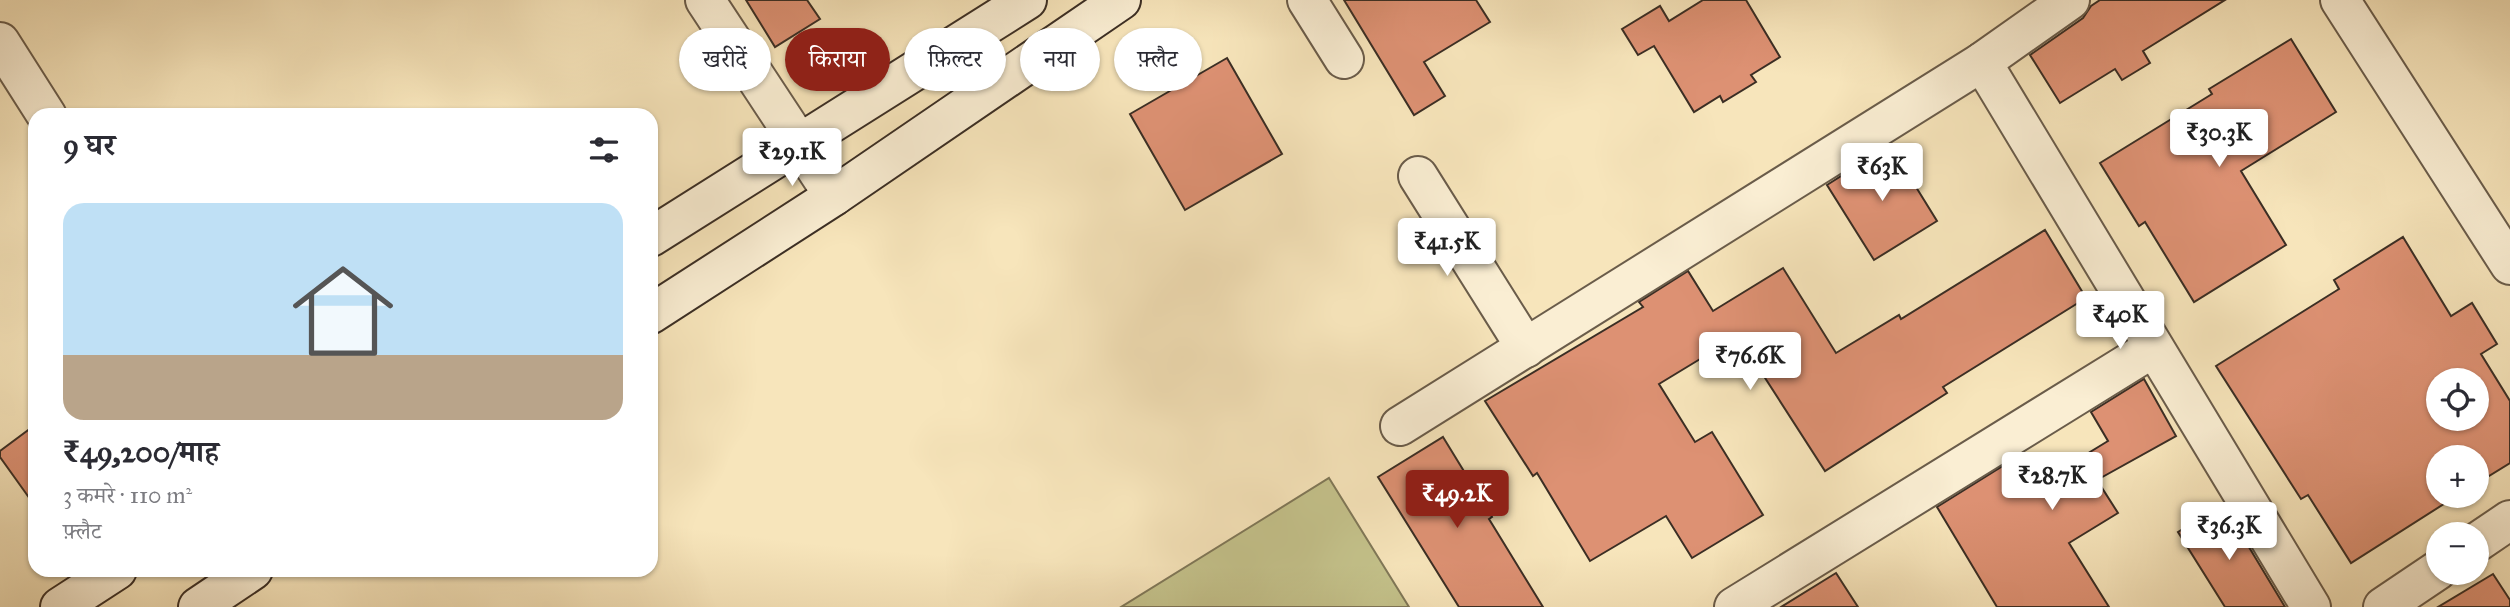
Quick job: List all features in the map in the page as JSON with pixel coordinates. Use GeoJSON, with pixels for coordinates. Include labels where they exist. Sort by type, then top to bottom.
{"type":"FeatureCollection","features":[{"type":"Feature","properties":{"kind":"street"},"geometry":{"type":"LineString","coordinates":[[705,0],[834,196]]}},
{"type":"Feature","properties":{"kind":"street"},"geometry":{"type":"LineString","coordinates":[[658,233],[1027,0]]}},
{"type":"Feature","properties":{"kind":"street"},"geometry":{"type":"LineString","coordinates":[[658,309],[834,196],[1121,0]]}},
{"type":"Feature","properties":{"kind":"street"},"geometry":{"type":"LineString","coordinates":[[1307,0],[1344,59]]}},
{"type":"Feature","properties":{"kind":"street"},"geometry":{"type":"LineString","coordinates":[[1400,426],[1982,62],[2070,0]]}},
{"type":"Feature","properties":{"kind":"street"},"geometry":{"type":"LineString","coordinates":[[2340,0],[2510,265]]}},
{"type":"Feature","properties":{"kind":"street"},"geometry":{"type":"LineString","coordinates":[[0,42],[42,108]]}},
{"type":"Feature","properties":{"kind":"street"},"geometry":{"type":"LineString","coordinates":[[1982,62],[2311,607]]}},
{"type":"Feature","properties":{"kind":"street"},"geometry":{"type":"LineString","coordinates":[[1418,176],[1527,348]]}},
{"type":"Feature","properties":{"kind":"street"},"geometry":{"type":"LineString","coordinates":[[1734,607],[2153,348]]}},
{"type":"Feature","properties":{"kind":"street"},"geometry":{"type":"LineString","coordinates":[[2489,534],[2510,520]]}},
{"type":"Feature","properties":{"kind":"street"},"geometry":{"type":"LineString","coordinates":[[60,607],[106,577]]}},
{"type":"Feature","properties":{"kind":"street"},"geometry":{"type":"LineString","coordinates":[[198,607],[243,577]]}},
{"type":"Feature","properties":{"kind":"street"},"geometry":{"type":"LineString","coordinates":[[2383,607],[2426,578]]}},
{"type":"Feature","properties":{"kind":"shaded area"},"geometry":{"type":"Polygon","coordinates":[[[1329,478],[1409,607],[1121,607],[1329,478]]]}},
{"type":"Feature","properties":{"kind":"building"},"geometry":{"type":"Polygon","coordinates":[[[746,0],[807,0],[820,19],[806,28],[785,28],[785,41],[775,47],[771,41],[771,28],[763,28],[746,0]]]}},
{"type":"Feature","properties":{"kind":"building"},"geometry":{"type":"Polygon","coordinates":[[[1344,0],[1476,0],[1490,22],[1424,62],[1445,96],[1414,115],[1344,0]]]}},
{"type":"Feature","properties":{"kind":"building"},"geometry":{"type":"Polygon","coordinates":[[[1703,0],[1746,0],[1780,57],[1751,75],[1756,82],[1723,102],[1720,96],[1694,112],[1654,46],[1638,55],[1622,29],[1660,6],[1669,21],[1703,0]]]}},
{"type":"Feature","properties":{"kind":"building"},"geometry":{"type":"Polygon","coordinates":[[[2100,0],[2225,0],[2143,51],[2150,63],[2122,80],[2115,69],[2060,103],[2030,55],[2083,18],[2091,6],[2100,0]]]}},
{"type":"Feature","properties":{"kind":"building"},"geometry":{"type":"Polygon","coordinates":[[[2291,39],[2336,112],[2241,171],[2286,245],[2194,302],[2145,222],[2139,226],[2100,163],[2212,94],[2209,89],[2291,39]]]}},
{"type":"Feature","properties":{"kind":"building"},"geometry":{"type":"Polygon","coordinates":[[[1227,58],[1282,154],[1185,210],[1130,114],[1170,91],[1202,91],[1202,72],[1227,58]]]}},
{"type":"Feature","properties":{"kind":"building"},"geometry":{"type":"Polygon","coordinates":[[[1890,145],[1937,221],[1874,260],[1827,185],[1890,145]]]}},
{"type":"Feature","properties":{"kind":"building"},"geometry":{"type":"Polygon","coordinates":[[[2045,230],[2086,298],[1943,387],[1947,393],[1825,471],[1738,336],[1659,384],[1695,442],[1712,432],[1763,515],[1692,558],[1666,516],[1590,561],[1537,473],[1533,476],[1485,401],[1643,307],[1639,302],[1688,271],[1713,311],[1783,268],[1836,353],[1899,315],[1901,319],[2045,230]]]}},
{"type":"Feature","properties":{"kind":"building"},"geometry":{"type":"Polygon","coordinates":[[[2403,237],[2451,316],[2472,303],[2497,344],[2481,354],[2510,401],[2510,463],[2489,476],[2489,445],[2426,445],[2426,508],[2438,508],[2351,563],[2308,495],[2301,499],[2216,366],[2339,289],[2334,280],[2403,237]]]}},
{"type":"Feature","properties":{"kind":"building"},"geometry":{"type":"Polygon","coordinates":[[[2144,379],[2176,436],[2097,480],[2118,513],[2069,543],[2109,607],[1997,607],[1937,507],[2014,459],[2031,488],[2108,441],[2091,412],[2144,379]]]}},
{"type":"Feature","properties":{"kind":"building"},"geometry":{"type":"Polygon","coordinates":[[[28,430],[28,496],[0,457],[0,451],[28,430]]]}},
{"type":"Feature","properties":{"kind":"building"},"geometry":{"type":"Polygon","coordinates":[[[1443,437],[1543,607],[1459,607],[1378,477],[1443,437]]]}},
{"type":"Feature","properties":{"kind":"building"},"geometry":{"type":"Polygon","coordinates":[[[2223,504],[2285,607],[2225,607],[2178,532],[2223,504]]]}},
{"type":"Feature","properties":{"kind":"building"},"geometry":{"type":"Polygon","coordinates":[[[1836,573],[1858,607],[1781,607],[1836,573]]]}},
{"type":"Feature","properties":{"kind":"building"},"geometry":{"type":"Polygon","coordinates":[[[2493,574],[2510,600],[2510,607],[2438,607],[2475,585],[2489,585],[2489,576],[2493,574]]]}}]}
